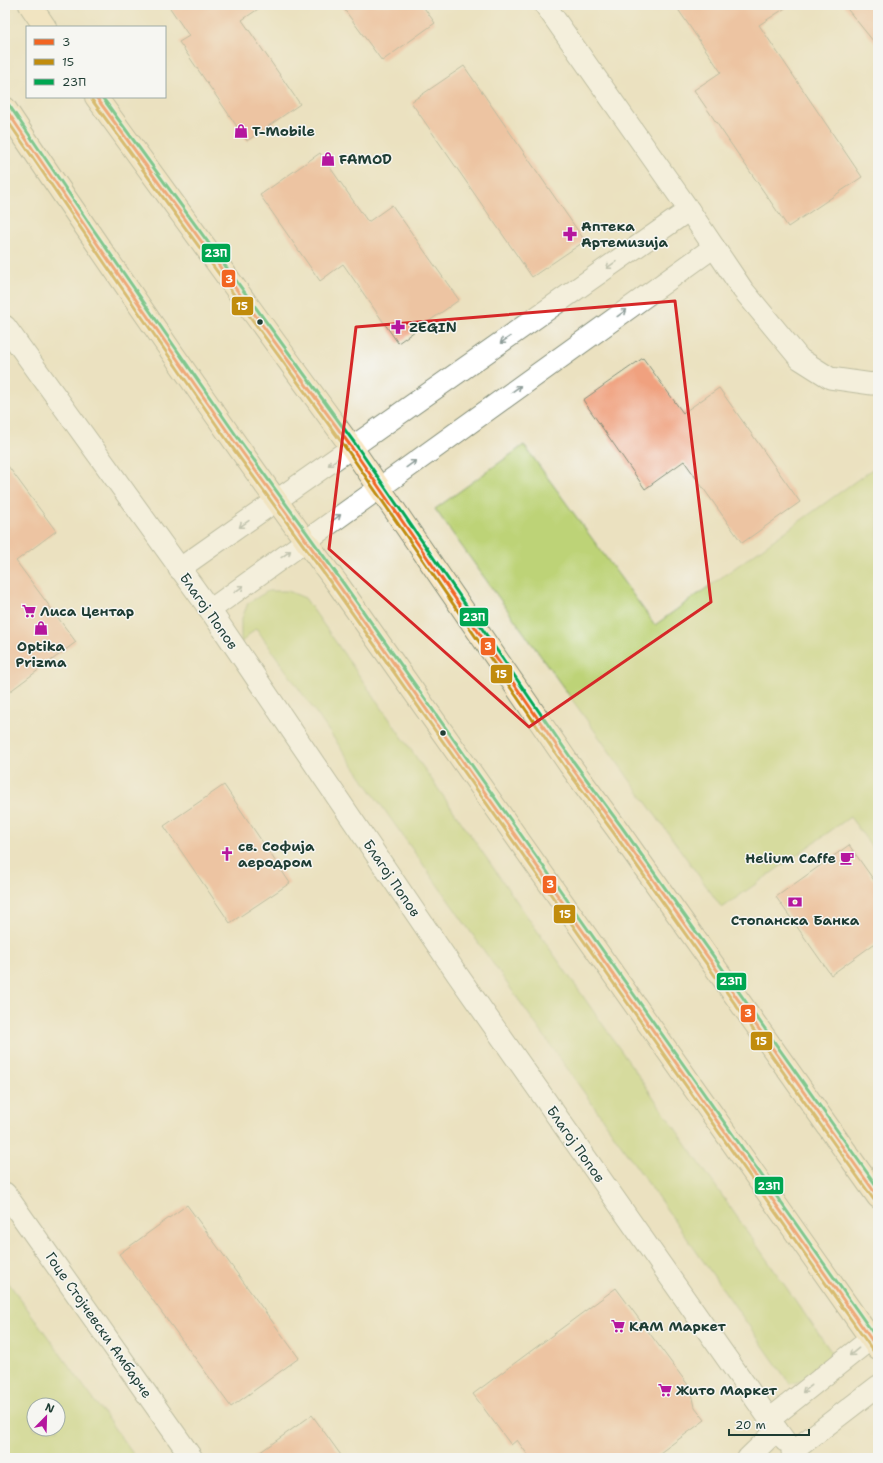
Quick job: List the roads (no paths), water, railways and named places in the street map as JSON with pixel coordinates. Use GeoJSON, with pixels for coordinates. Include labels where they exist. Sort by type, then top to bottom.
{"type":"FeatureCollection","features":[{"type":"Feature","properties":{"kind":"street"},"geometry":{"type":"LineString","coordinates":[[30,5],[44,26]]}},
{"type":"Feature","properties":{"kind":"street"},"geometry":{"type":"LineString","coordinates":[[545,5],[689,210],[743,290],[800,359],[830,378],[872,384],[878,382]]}},
{"type":"Feature","properties":{"kind":"street"},"geometry":{"type":"LineString","coordinates":[[97,98],[352,448],[569,764],[638,858],[878,1197]]}},
{"type":"Feature","properties":{"kind":"street"},"geometry":{"type":"LineString","coordinates":[[5,108],[62,194],[276,502],[337,582],[875,1340],[774,1424],[748,1458]]}},
{"type":"Feature","properties":{"kind":"street"},"geometry":{"type":"LineString","coordinates":[[179,569],[689,210]]}},
{"type":"Feature","properties":{"kind":"street"},"geometry":{"type":"LineString","coordinates":[[210,610],[714,247]]}},
{"type":"Feature","properties":{"kind":"street","name":"Благој Попов"},"geometry":{"type":"LineString","coordinates":[[5,326],[210,610],[461,980],[774,1424],[794,1455]]}},
{"type":"Feature","properties":{"kind":"street","name":"Гоце Стојчевски Амбарче"},"geometry":{"type":"LineString","coordinates":[[5,1193],[192,1458]]}},
{"type":"Feature","properties":{"kind":"street"},"geometry":{"type":"LineString","coordinates":[[794,1455],[878,1386]]}},
{"type":"Feature","properties":{"kind":"place","name":"T-Mobile"},"geometry":{"type":"Point","coordinates":[241,131]}},
{"type":"Feature","properties":{"kind":"place","name":"FAMOD"},"geometry":{"type":"Point","coordinates":[328,159]}},
{"type":"Feature","properties":{"kind":"place","name":"Аптека Артемизија"},"geometry":{"type":"Point","coordinates":[570,234]}},
{"type":"Feature","properties":{"kind":"place","name":"ZEGIN"},"geometry":{"type":"Point","coordinates":[398,327]}},
{"type":"Feature","properties":{"kind":"place","name":"Лиса Центар"},"geometry":{"type":"Point","coordinates":[29,611]}},
{"type":"Feature","properties":{"kind":"place","name":"Optika Prizma"},"geometry":{"type":"Point","coordinates":[41,628]}},
{"type":"Feature","properties":{"kind":"place","name":"св. Софија аеродром"},"geometry":{"type":"Point","coordinates":[227,854]}},
{"type":"Feature","properties":{"kind":"place","name":"Helium Caffe"},"geometry":{"type":"Point","coordinates":[847,858]}},
{"type":"Feature","properties":{"kind":"place","name":"Стопанска Банка"},"geometry":{"type":"Point","coordinates":[795,902]}},
{"type":"Feature","properties":{"kind":"place","name":"КАМ Маркет"},"geometry":{"type":"Point","coordinates":[618,1326]}},
{"type":"Feature","properties":{"kind":"place","name":"Жито Маркет"},"geometry":{"type":"Point","coordinates":[665,1390]}}]}
